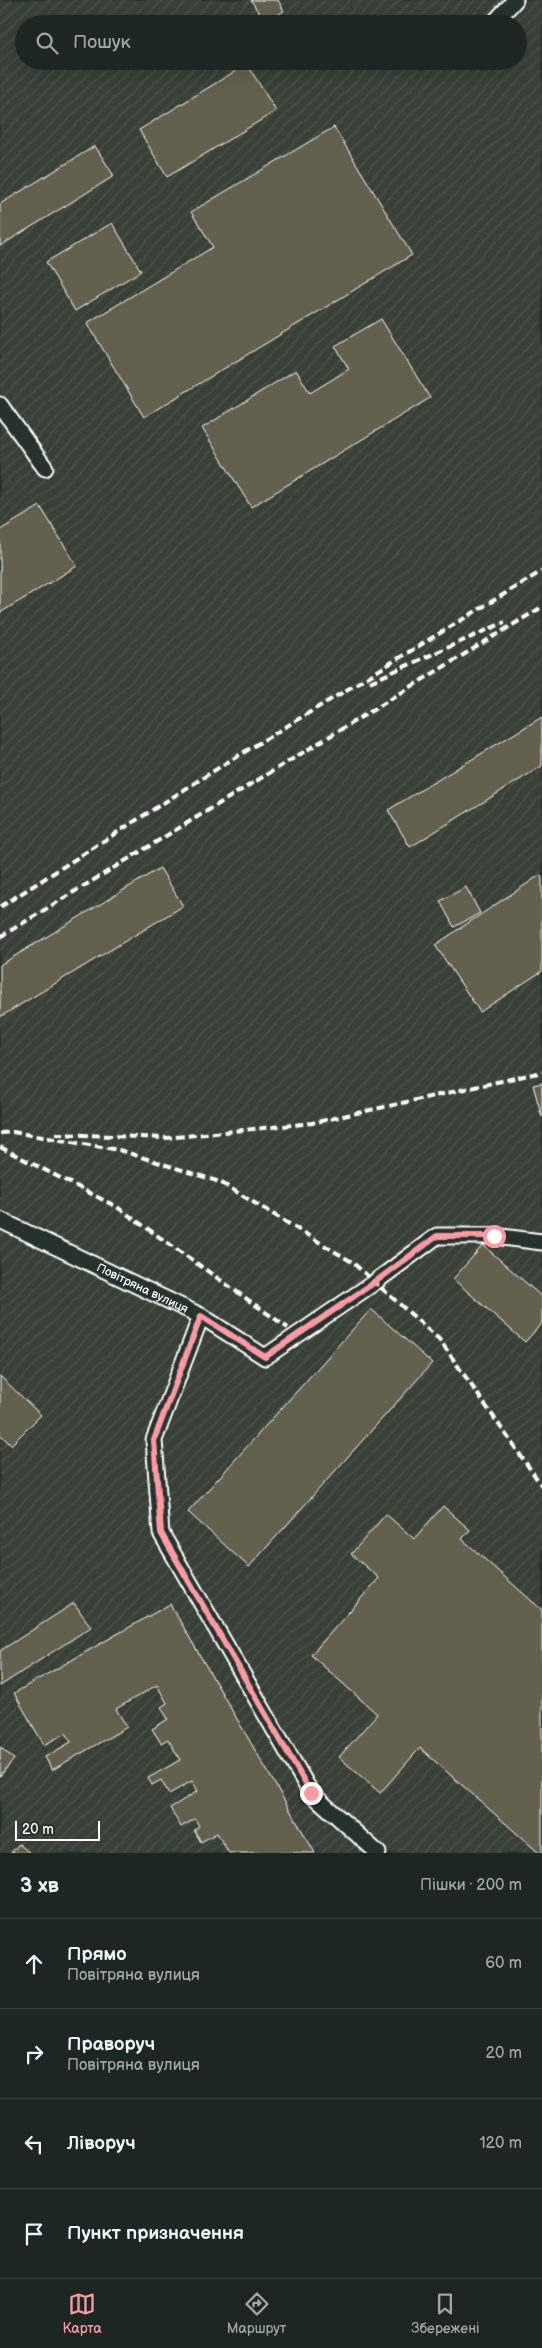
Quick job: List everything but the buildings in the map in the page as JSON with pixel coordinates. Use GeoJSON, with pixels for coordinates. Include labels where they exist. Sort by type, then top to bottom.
{"type":"FeatureCollection","features":[{"type":"Feature","properties":{"kind":"lane"},"geometry":{"type":"LineString","coordinates":[[501,15],[515,0]]}},
{"type":"Feature","properties":{"kind":"lane"},"geometry":{"type":"LineString","coordinates":[[0,405],[45,468]]}},
{"type":"Feature","properties":{"kind":"lane","name":"Повітряна вулиця"},"geometry":{"type":"LineString","coordinates":[[0,1220],[201,1316],[265,1357],[375,1282],[437,1236],[494,1236],[542,1242]]}},
{"type":"Feature","properties":{"kind":"lane"},"geometry":{"type":"LineString","coordinates":[[201,1316],[154,1440],[161,1533],[311,1793],[378,1853]]}},
{"type":"Feature","properties":{"kind":"shaded area"},"geometry":{"type":"Polygon","coordinates":[[[0,0],[542,0],[542,1853],[0,1853],[0,0]]]}},
{"type":"Feature","properties":{"kind":"railway"},"geometry":{"type":"LineString","coordinates":[[0,907],[223,765],[542,571]]}},
{"type":"Feature","properties":{"kind":"railway"},"geometry":{"type":"LineString","coordinates":[[0,937],[542,607]]}},
{"type":"Feature","properties":{"kind":"railway"},"geometry":{"type":"LineString","coordinates":[[370,682],[505,622]]}},
{"type":"Feature","properties":{"kind":"railway"},"geometry":{"type":"LineString","coordinates":[[56,1134],[166,1138],[312,1123],[542,1072]]}},
{"type":"Feature","properties":{"kind":"railway"},"geometry":{"type":"LineString","coordinates":[[0,1133],[13,1132],[119,1150],[220,1182],[352,1262],[439,1339],[542,1486]]}},
{"type":"Feature","properties":{"kind":"railway"},"geometry":{"type":"LineString","coordinates":[[0,1147],[117,1207],[288,1328]]}},
{"type":"Feature","properties":{"kind":"route"},"geometry":{"type":"LineString","coordinates":[[311,1793],[161,1533],[154,1440],[201,1316],[265,1357],[375,1282],[437,1236],[494,1236]]}}]}
